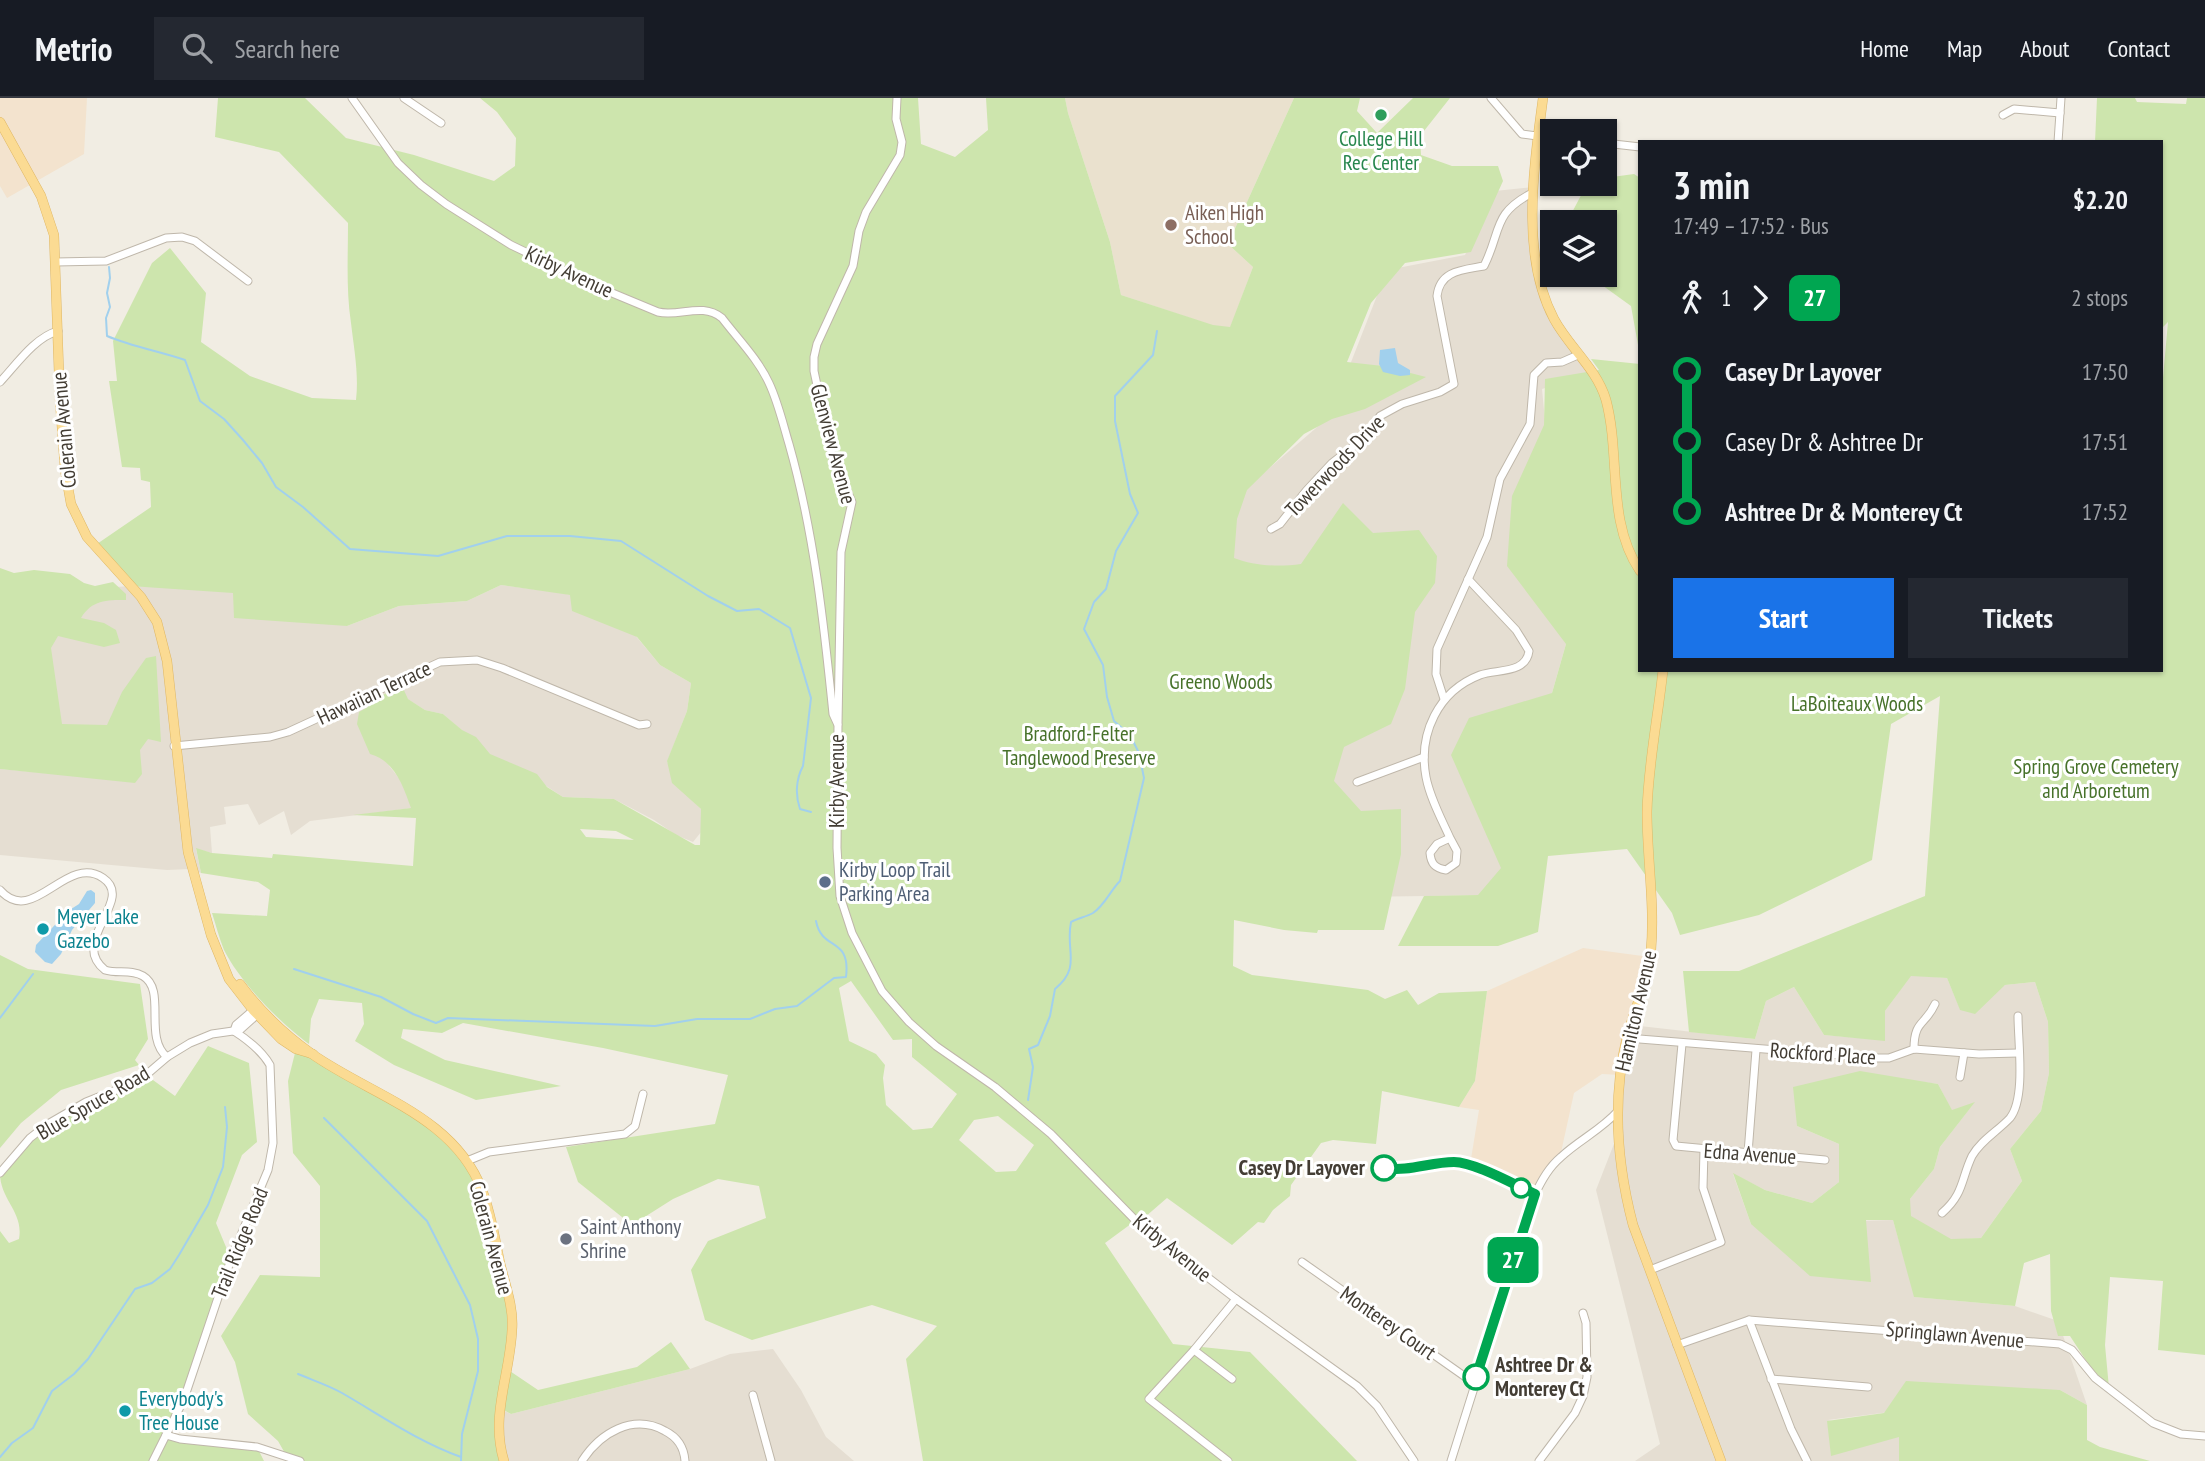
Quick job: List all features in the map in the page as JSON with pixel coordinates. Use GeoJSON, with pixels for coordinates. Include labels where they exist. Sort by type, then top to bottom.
{"type":"FeatureCollection","features":[{"type":"Feature","properties":{"kind":"main road"},"geometry":{"type":"LineString","coordinates":[[1543,98],[1532,193],[1536,257],[1543,292],[1559,327],[1596,377],[1605,398],[1620,525],[1627,547],[1638,567]]}},
{"type":"Feature","properties":{"kind":"main road","name":"Colerain Avenue"},"geometry":{"type":"LineString","coordinates":[[0,122],[47,208],[54,234],[63,447],[71,504],[87,537],[141,597],[157,622],[167,661],[174,746],[190,869],[211,935],[223,964],[281,1039],[296,1049],[313,1054],[428,1122],[448,1139],[467,1161],[482,1189],[488,1210],[513,1324],[499,1408],[499,1436],[504,1461]]}},
{"type":"Feature","properties":{"kind":"main road","name":"Hamilton Avenue"},"geometry":{"type":"LineString","coordinates":[[1663,672],[1647,809],[1651,950],[1646,981],[1627,1038],[1618,1111],[1623,1188],[1633,1225],[1721,1461]]}},
{"type":"Feature","properties":{"kind":"street","name":"Kirby Avenue"},"geometry":{"type":"LineString","coordinates":[[352,98],[398,163],[421,186],[479,226],[552,265],[658,312],[671,314],[703,310],[714,313],[722,318],[757,362],[770,384],[802,490],[811,542],[833,714],[838,725],[839,773],[836,808],[840,896],[852,933],[882,991],[909,1022],[936,1046],[995,1087],[1038,1122],[1143,1227],[1236,1299],[1357,1386],[1388,1420],[1414,1461]]}},
{"type":"Feature","properties":{"kind":"street"},"geometry":{"type":"LineString","coordinates":[[404,98],[441,123]]}},
{"type":"Feature","properties":{"kind":"street","name":"Glenview Avenue"},"geometry":{"type":"LineString","coordinates":[[838,725],[841,552],[852,502],[832,456],[814,371],[814,357],[817,344],[853,266],[859,232],[866,212],[900,155],[902,142],[896,119],[897,98]]}},
{"type":"Feature","properties":{"kind":"street"},"geometry":{"type":"LineString","coordinates":[[1491,98],[1518,131],[1538,137]]}},
{"type":"Feature","properties":{"kind":"street"},"geometry":{"type":"LineString","coordinates":[[2058,140],[2061,98]]}},
{"type":"Feature","properties":{"kind":"street"},"geometry":{"type":"LineString","coordinates":[[2003,115],[2014,109],[2060,113]]}},
{"type":"Feature","properties":{"kind":"street"},"geometry":{"type":"LineString","coordinates":[[1617,144],[1638,146]]}},
{"type":"Feature","properties":{"kind":"street","name":"Towerwoods Drive"},"geometry":{"type":"LineString","coordinates":[[1271,529],[1280,524],[1332,463],[1368,435],[1380,416],[1402,404],[1440,392],[1454,384],[1437,296],[1438,287],[1452,272],[1484,266],[1503,215],[1510,207],[1532,193]]}},
{"type":"Feature","properties":{"kind":"street"},"geometry":{"type":"LineString","coordinates":[[56,262],[106,261],[166,238],[182,237],[195,241],[248,281]]}},
{"type":"Feature","properties":{"kind":"street"},"geometry":{"type":"LineString","coordinates":[[0,382],[36,344],[58,331]]}},
{"type":"Feature","properties":{"kind":"street"},"geometry":{"type":"LineString","coordinates":[[1444,699],[1436,674],[1437,649],[1487,537],[1500,480],[1531,424],[1534,375],[1546,363],[1562,362],[1578,355]]}},
{"type":"Feature","properties":{"kind":"street"},"geometry":{"type":"LineString","coordinates":[[1450,838],[1437,844],[1430,853],[1434,865],[1439,869],[1446,870],[1456,863],[1457,851],[1429,789],[1424,757],[1430,727],[1444,699],[1478,676],[1521,666],[1529,656],[1528,647],[1516,630],[1468,579]]}},
{"type":"Feature","properties":{"kind":"street","name":"Hawaiian Terrace"},"geometry":{"type":"LineString","coordinates":[[174,746],[270,737],[288,732],[440,662],[456,660],[477,660],[502,668],[639,725],[647,724]]}},
{"type":"Feature","properties":{"kind":"street"},"geometry":{"type":"LineString","coordinates":[[1357,782],[1424,757]]}},
{"type":"Feature","properties":{"kind":"street"},"geometry":{"type":"LineString","coordinates":[[0,890],[11,900],[24,902],[74,876],[94,874],[106,881],[111,889],[111,901],[93,943],[93,957],[105,970],[135,973],[150,982],[158,1045],[167,1057]]}},
{"type":"Feature","properties":{"kind":"street"},"geometry":{"type":"LineString","coordinates":[[1914,1049],[1916,1028],[1931,1013],[1935,1004]]}},
{"type":"Feature","properties":{"kind":"street"},"geometry":{"type":"LineString","coordinates":[[234,1031],[236,1025],[258,1010]]}},
{"type":"Feature","properties":{"kind":"street","name":"Blue Spruce Road"},"geometry":{"type":"LineString","coordinates":[[0,1173],[30,1138],[48,1124],[86,1102],[139,1081],[167,1057],[201,1038],[234,1031],[246,1025],[258,1010]]}},
{"type":"Feature","properties":{"kind":"street"},"geometry":{"type":"LineString","coordinates":[[1942,1213],[1961,1189],[1974,1153],[2016,1108],[2019,1092],[2018,1016]]}},
{"type":"Feature","properties":{"kind":"street"},"geometry":{"type":"LineString","coordinates":[[245,1038],[246,1025]]}},
{"type":"Feature","properties":{"kind":"street","name":"Trail Ridge Road"},"geometry":{"type":"LineString","coordinates":[[153,1461],[187,1391],[227,1272],[268,1170],[273,1143],[271,1070],[264,1055],[234,1031]]}},
{"type":"Feature","properties":{"kind":"street","name":"Rockford Place"},"geometry":{"type":"LineString","coordinates":[[1627,1038],[1878,1058],[1889,1058],[1914,1049],[2018,1053]]}},
{"type":"Feature","properties":{"kind":"street","name":"Edna Avenue"},"geometry":{"type":"LineString","coordinates":[[1682,1044],[1673,1140],[1676,1146],[1825,1160]]}},
{"type":"Feature","properties":{"kind":"street"},"geometry":{"type":"LineString","coordinates":[[1748,1153],[1756,1049]]}},
{"type":"Feature","properties":{"kind":"street"},"geometry":{"type":"LineString","coordinates":[[1960,1077],[1964,1053]]}},
{"type":"Feature","properties":{"kind":"street"},"geometry":{"type":"LineString","coordinates":[[467,1161],[489,1152],[625,1134],[635,1126],[643,1094]]}},
{"type":"Feature","properties":{"kind":"street"},"geometry":{"type":"LineString","coordinates":[[1451,1461],[1535,1194],[1560,1157],[1601,1128],[1618,1111]]}},
{"type":"Feature","properties":{"kind":"street"},"geometry":{"type":"LineString","coordinates":[[1601,1128],[1619,1130]]}},
{"type":"Feature","properties":{"kind":"street"},"geometry":{"type":"LineString","coordinates":[[1650,1270],[1721,1242],[1703,1188],[1704,1150]]}},
{"type":"Feature","properties":{"kind":"street"},"geometry":{"type":"LineString","coordinates":[[1381,1168],[1402,1170],[1447,1162],[1464,1163],[1535,1194]]}},
{"type":"Feature","properties":{"kind":"street","name":"Monterey Court"},"geometry":{"type":"LineString","coordinates":[[1302,1262],[1474,1383]]}},
{"type":"Feature","properties":{"kind":"street"},"geometry":{"type":"LineString","coordinates":[[1228,1461],[1149,1399],[1236,1299]]}},
{"type":"Feature","properties":{"kind":"street"},"geometry":{"type":"LineString","coordinates":[[1539,1461],[1575,1413],[1583,1395],[1587,1377],[1586,1323],[1583,1313]]}},
{"type":"Feature","properties":{"kind":"street"},"geometry":{"type":"LineString","coordinates":[[1749,1320],[1807,1461]]}},
{"type":"Feature","properties":{"kind":"street","name":"Springlawn Avenue"},"geometry":{"type":"LineString","coordinates":[[1677,1345],[1749,1320],[2060,1344],[2072,1350],[2095,1378],[2153,1423],[2181,1434],[2205,1436]]}},
{"type":"Feature","properties":{"kind":"street"},"geometry":{"type":"LineString","coordinates":[[1194,1350],[1233,1379]]}},
{"type":"Feature","properties":{"kind":"street"},"geometry":{"type":"LineString","coordinates":[[1772,1379],[1868,1387]]}},
{"type":"Feature","properties":{"kind":"street"},"geometry":{"type":"LineString","coordinates":[[753,1395],[771,1461]]}},
{"type":"Feature","properties":{"kind":"street"},"geometry":{"type":"LineString","coordinates":[[582,1461],[593,1446],[608,1433],[619,1427],[638,1424],[657,1426],[673,1436],[682,1447],[685,1461]]}},
{"type":"Feature","properties":{"kind":"street"},"geometry":{"type":"LineString","coordinates":[[166,1435],[180,1439],[257,1447],[300,1461]]}},
{"type":"Feature","properties":{"kind":"shaded area"},"geometry":{"type":"Polygon","coordinates":[[[0,98],[87,98],[84,154],[7,198],[0,186],[0,98]]]}},
{"type":"Feature","properties":{"kind":"shaded area","name":"Aiken High School"},"geometry":{"type":"Polygon","coordinates":[[[1065,98],[1294,98],[1228,244],[1253,267],[1229,331],[1121,295],[1110,242],[1065,98]]]}},
{"type":"Feature","properties":{"kind":"shaded area"},"geometry":{"type":"Polygon","coordinates":[[[1533,187],[1540,287],[1543,287],[1548,306],[1592,373],[1542,389],[1566,644],[1494,895],[1357,897],[1189,537],[1330,416],[1387,270],[1465,255],[1495,191],[1533,187]]]}},
{"type":"Feature","properties":{"kind":"shaded area"},"geometry":{"type":"Polygon","coordinates":[[[501,585],[562,593],[610,605],[660,665],[691,683],[687,711],[667,762],[693,801],[708,816],[706,826],[693,842],[614,799],[563,797],[537,780],[514,776],[443,714],[425,710],[395,691],[383,758],[402,782],[412,808],[310,821],[291,835],[284,811],[259,825],[248,804],[224,807],[226,824],[210,827],[212,853],[196,849],[201,873],[190,869],[167,870],[0,855],[0,769],[67,775],[35,592],[131,586],[233,589],[347,626],[399,606],[467,601],[501,585]]]}},
{"type":"Feature","properties":{"kind":"shaded area"},"geometry":{"type":"Polygon","coordinates":[[[1583,948],[1650,957],[1621,1075],[1602,1074],[1574,1093],[1560,1157],[1535,1194],[1470,1165],[1479,1110],[1459,1107],[1475,1081],[1487,991],[1583,948]]]}},
{"type":"Feature","properties":{"kind":"shaded area"},"geometry":{"type":"Polygon","coordinates":[[[1911,975],[1947,978],[1960,1009],[2005,985],[2035,982],[2048,1022],[2049,1073],[2041,1111],[2010,1149],[2022,1181],[1981,1238],[1951,1240],[1910,1216],[1910,1199],[1934,1169],[1940,1147],[1974,1103],[1952,1111],[1938,1084],[1915,1081],[1797,1126],[1839,1144],[1839,1182],[1812,1203],[1765,1190],[1733,1174],[1751,1224],[1893,1220],[1915,1297],[2015,1306],[2058,1321],[2087,1405],[2060,1390],[1828,1420],[1899,1437],[1909,1461],[1635,1461],[1660,1444],[1596,1190],[1619,1131],[1618,1111],[1631,1025],[1755,1039],[1766,1001],[1794,987],[1824,1035],[1885,1040],[1885,1011],[1911,975]]]}},
{"type":"Feature","properties":{"kind":"shaded area"},"geometry":{"type":"Polygon","coordinates":[[[773,1349],[801,1390],[826,1437],[854,1461],[504,1461],[499,1408],[511,1414],[690,1369],[730,1354],[773,1349]]]}},
{"type":"Feature","properties":{"kind":"green space"},"geometry":{"type":"Polygon","coordinates":[[[218,98],[305,98],[346,138],[414,155],[494,181],[515,166],[516,138],[497,112],[480,98],[918,98],[921,144],[955,157],[988,130],[986,98],[1065,98],[1110,242],[1121,295],[1213,325],[1230,327],[1253,267],[1228,244],[1294,98],[1360,98],[1357,111],[1377,133],[1413,98],[1450,98],[1420,136],[1421,155],[1452,166],[1498,166],[1503,181],[1471,252],[1405,263],[1371,303],[1347,362],[1383,366],[1426,377],[1365,409],[1332,419],[1304,434],[1247,490],[1237,519],[1234,558],[1250,563],[1275,566],[1301,564],[1343,503],[1373,533],[1419,530],[1437,556],[1435,583],[1415,612],[1405,689],[1391,724],[1344,747],[1334,781],[1361,811],[1401,809],[1401,854],[1384,930],[1318,930],[1317,933],[1284,930],[1234,920],[1233,966],[1252,975],[1368,990],[1385,999],[1407,990],[1418,1005],[1439,993],[1487,991],[1475,1081],[1459,1107],[1382,1091],[1376,1144],[1333,1140],[1321,1143],[1291,1185],[1290,1196],[1273,1210],[1264,1223],[1258,1222],[1232,1245],[1167,1198],[1145,1217],[1139,1218],[1105,1243],[1173,1344],[1250,1352],[1357,1461],[923,1461],[906,1359],[937,1326],[872,1305],[752,1340],[705,1320],[691,1270],[708,1241],[766,1218],[759,1186],[718,1179],[673,1199],[632,1225],[578,1182],[566,1147],[715,1124],[728,1075],[603,1048],[463,1023],[442,1033],[403,1029],[401,1038],[445,1060],[561,1086],[476,1100],[394,1065],[355,1041],[364,1024],[362,1003],[319,999],[311,1019],[309,1044],[250,988],[224,950],[212,913],[267,916],[270,890],[258,882],[201,873],[196,848],[212,853],[272,858],[273,854],[413,866],[416,818],[353,815],[411,808],[397,775],[386,762],[370,754],[357,724],[359,712],[368,707],[367,702],[402,686],[408,699],[425,710],[443,714],[462,730],[476,737],[490,754],[537,774],[547,787],[563,797],[614,799],[695,845],[700,845],[701,809],[672,783],[667,761],[687,711],[691,683],[660,665],[637,637],[572,611],[570,595],[501,585],[467,601],[399,606],[347,626],[234,618],[233,593],[130,586],[94,546],[151,507],[150,482],[141,480],[140,468],[122,467],[109,381],[117,381],[113,341],[152,263],[170,248],[206,293],[201,342],[250,376],[312,398],[356,400],[357,371],[349,311],[348,223],[279,152],[215,137],[218,98]],[[580,829],[586,837],[634,840],[616,831],[580,829]],[[851,981],[839,988],[849,1041],[876,1054],[885,1065],[883,1078],[886,1105],[913,1130],[932,1128],[957,1094],[912,1057],[912,1039],[893,1040],[851,981]],[[998,1116],[974,1120],[959,1140],[996,1172],[1016,1171],[1034,1145],[998,1116]]]}},
{"type":"Feature","properties":{"kind":"green space"},"geometry":{"type":"Polygon","coordinates":[[[2097,98],[2135,98],[2137,102],[2186,104],[2187,98],[2205,98],[2205,1355],[2158,1350],[2163,1281],[2110,1277],[2105,1345],[2109,1388],[2089,1365],[2070,1336],[2058,1336],[2051,1311],[2050,1254],[2024,1263],[2015,1306],[1914,1297],[1893,1220],[1866,1220],[1871,1282],[1810,1276],[1751,1224],[1733,1173],[1765,1190],[1812,1203],[1839,1182],[1839,1144],[1797,1126],[1793,1087],[1860,1071],[1938,1084],[1952,1110],[1975,1102],[1940,1147],[1934,1169],[1910,1199],[1911,1216],[1951,1239],[1981,1238],[2022,1181],[2010,1149],[2041,1111],[2049,1073],[2048,1022],[2035,982],[2005,985],[1975,1014],[1960,1010],[1947,978],[1911,976],[1885,1011],[1885,1041],[1824,1035],[1794,987],[1766,1001],[1755,1039],[1689,1032],[1683,971],[1739,971],[1925,896],[1940,696],[1891,724],[1872,860],[1759,915],[1680,935],[1672,913],[1627,849],[1548,856],[1538,932],[1498,946],[1398,946],[1424,896],[1478,895],[1501,868],[1451,755],[1469,718],[1552,693],[1566,644],[1507,566],[1512,496],[1544,425],[1545,379],[1599,370],[1591,359],[1638,364],[1638,672],[2163,672],[2163,378],[2168,322],[2163,327],[2163,140],[2095,140],[2097,98]]]}},
{"type":"Feature","properties":{"kind":"green space"},"geometry":{"type":"Polygon","coordinates":[[[1634,174],[1638,177],[1638,345],[1631,306],[1605,287],[1617,287],[1617,210],[1573,210],[1581,196],[1617,196],[1617,176],[1634,174]]]}},
{"type":"Feature","properties":{"kind":"green space"},"geometry":{"type":"Polygon","coordinates":[[[0,568],[14,573],[34,570],[70,574],[95,586],[113,582],[126,594],[126,600],[95,604],[81,618],[104,623],[116,630],[120,643],[104,647],[58,636],[51,648],[62,724],[107,725],[122,692],[146,658],[156,656],[161,742],[148,739],[140,750],[142,774],[135,783],[0,769],[0,568]]]}},
{"type":"Feature","properties":{"kind":"green space"},"geometry":{"type":"Polygon","coordinates":[[[0,955],[28,969],[140,984],[148,1039],[135,1060],[139,1065],[61,1090],[21,1123],[0,1148],[0,955]]]}},
{"type":"Feature","properties":{"kind":"green space"},"geometry":{"type":"Polygon","coordinates":[[[208,1046],[249,1063],[257,1142],[242,1155],[216,1223],[231,1259],[190,1384],[166,1435],[257,1447],[264,1461],[0,1461],[0,1231],[9,1243],[19,1239],[20,1230],[4,1191],[0,1173],[48,1124],[146,1075],[175,1096],[208,1046]]]}},
{"type":"Feature","properties":{"kind":"green space"},"geometry":{"type":"Polygon","coordinates":[[[296,1049],[438,1129],[482,1190],[508,1297],[507,1369],[538,1390],[637,1367],[671,1342],[690,1369],[511,1414],[500,1408],[504,1461],[300,1461],[286,1455],[278,1441],[248,1414],[235,1362],[221,1336],[260,1275],[320,1277],[320,1186],[293,1153],[288,1081],[296,1049]]]}},
{"type":"Feature","properties":{"kind":"green space"},"geometry":{"type":"Polygon","coordinates":[[[1906,1381],[2060,1390],[2087,1405],[2087,1440],[2100,1447],[2150,1461],[1899,1461],[1899,1437],[1831,1456],[1827,1421],[1884,1413],[1906,1381]]]}},
{"type":"Feature","properties":{"kind":"water"},"geometry":{"type":"Polygon","coordinates":[[[1395,348],[1398,363],[1410,370],[1410,375],[1383,372],[1379,364],[1380,350],[1395,348]]]}},
{"type":"Feature","properties":{"kind":"water"},"geometry":{"type":"Polygon","coordinates":[[[87,891],[95,893],[95,903],[72,930],[61,954],[52,964],[45,962],[35,952],[36,945],[68,911],[79,904],[87,891]]]}},
{"type":"Feature","properties":{"kind":"waterway"},"geometry":{"type":"LineString","coordinates":[[109,267],[107,293],[110,307],[106,318],[107,336],[185,360],[200,401],[224,419],[243,440],[262,463],[276,487],[350,549],[438,556],[507,536],[570,536],[621,541],[708,596],[737,611],[759,609],[790,628],[811,698],[797,793],[800,809],[811,812]]}},
{"type":"Feature","properties":{"kind":"waterway"},"geometry":{"type":"LineString","coordinates":[[1028,1100],[1033,1067],[1029,1049],[1038,1045],[1050,1016],[1055,989],[1068,973],[1071,958],[1071,922],[1097,910],[1120,881],[1144,778],[1139,753],[1130,735],[1114,721],[1107,697],[1103,665],[1084,629],[1094,602],[1106,589],[1116,551],[1138,513],[1130,494],[1115,421],[1115,396],[1153,355],[1157,331]]}},
{"type":"Feature","properties":{"kind":"waterway"},"geometry":{"type":"LineString","coordinates":[[294,969],[381,997],[436,1023],[448,1018],[655,1026],[697,1019],[750,1019],[775,1009],[797,1006],[834,978],[846,977],[844,955],[819,931],[816,921]]}},
{"type":"Feature","properties":{"kind":"waterway"},"geometry":{"type":"LineString","coordinates":[[0,1018],[33,974]]}},
{"type":"Feature","properties":{"kind":"waterway"},"geometry":{"type":"LineString","coordinates":[[0,1457],[12,1443],[33,1428],[52,1391],[88,1359],[135,1289],[152,1283],[170,1269],[208,1205],[223,1167],[227,1127],[225,1107]]}},
{"type":"Feature","properties":{"kind":"waterway"},"geometry":{"type":"LineString","coordinates":[[324,1118],[427,1221],[470,1305],[478,1339],[478,1371],[462,1434],[461,1461]]}},
{"type":"Feature","properties":{"kind":"waterway"},"geometry":{"type":"LineString","coordinates":[[298,1374],[337,1390],[415,1436],[461,1457]]}},
{"type":"Feature","properties":{"kind":"bus line","name":"27"},"geometry":{"type":"LineString","coordinates":[[1384,1168],[1409,1170],[1447,1162],[1464,1163],[1535,1194],[1476,1377]]}},
{"type":"Feature","properties":{"kind":"place","name":"College Hill Rec Center"},"geometry":{"type":"Point","coordinates":[1381,115]}},
{"type":"Feature","properties":{"kind":"place","name":"Aiken High School"},"geometry":{"type":"Point","coordinates":[1171,225]}},
{"type":"Feature","properties":{"kind":"place","name":"Kirby Loop Trail Parking Area"},"geometry":{"type":"Point","coordinates":[825,882]}},
{"type":"Feature","properties":{"kind":"place","name":"Meyer Lake Gazebo"},"geometry":{"type":"Point","coordinates":[43,929]}},
{"type":"Feature","properties":{"kind":"place","name":"Casey Dr Layover"},"geometry":{"type":"Point","coordinates":[1384,1168]}},
{"type":"Feature","properties":{"kind":"place","name":"Saint Anthony Shrine"},"geometry":{"type":"Point","coordinates":[566,1239]}},
{"type":"Feature","properties":{"kind":"place","name":"Ashtree Dr & Monterey Ct"},"geometry":{"type":"Point","coordinates":[1476,1377]}},
{"type":"Feature","properties":{"kind":"place","name":"Everybody's Tree House"},"geometry":{"type":"Point","coordinates":[125,1411]}},
{"type":"Feature","properties":{"kind":"park label","name":"Greeno Woods"},"geometry":{"type":"Point","coordinates":[1221,682]}},
{"type":"Feature","properties":{"kind":"park label","name":"LaBoiteaux Woods"},"geometry":{"type":"Point","coordinates":[1857,704]}},
{"type":"Feature","properties":{"kind":"park label","name":"Bradford-Felter Tanglewood Preserve"},"geometry":{"type":"Point","coordinates":[1079,746]}},
{"type":"Feature","properties":{"kind":"park label","name":"Spring Grove Cemetery and Arboretum"},"geometry":{"type":"Point","coordinates":[2096,779]}}]}
